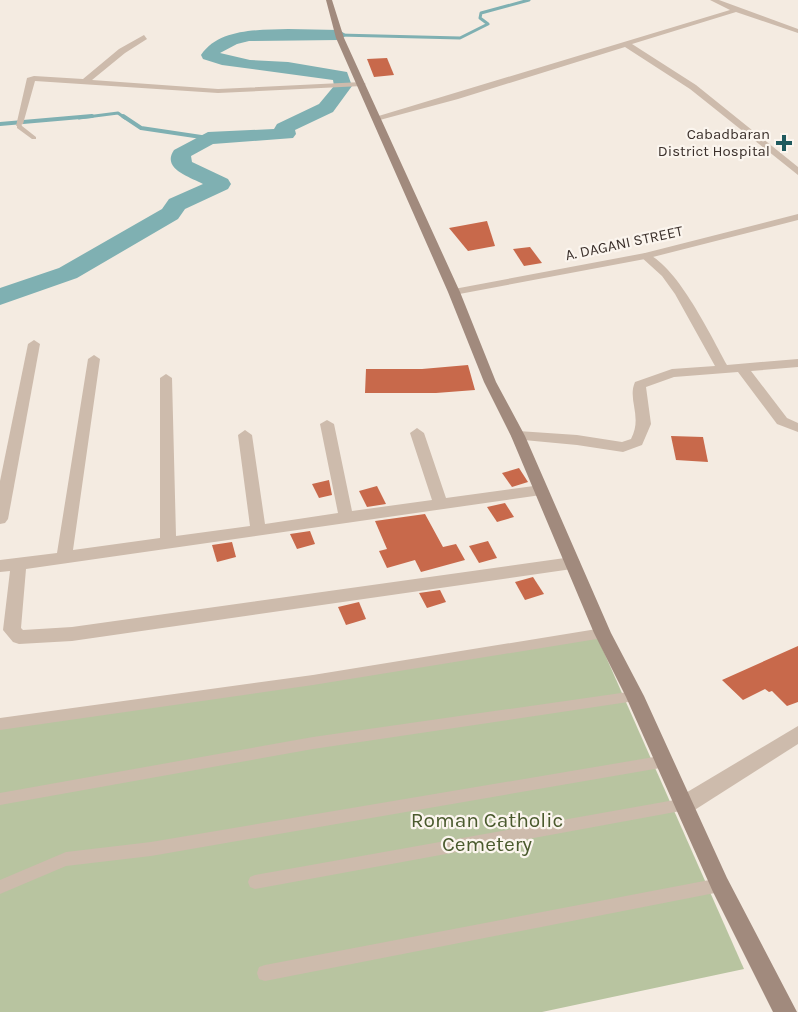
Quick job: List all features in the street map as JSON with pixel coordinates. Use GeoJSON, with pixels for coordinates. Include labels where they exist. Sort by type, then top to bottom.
{"type":"FeatureCollection","features":[{"type":"Feature","properties":{"kind":"main road"},"geometry":{"type":"LineString","coordinates":[[329,0],[339,35],[358,85],[376,118],[454,292],[490,382],[518,436],[603,633],[636,696],[686,804],[720,885],[785,1012]]}},
{"type":"Feature","properties":{"kind":"street"},"geometry":{"type":"LineString","coordinates":[[713,0],[798,31]]}},
{"type":"Feature","properties":{"kind":"street"},"geometry":{"type":"LineString","coordinates":[[376,118],[628,45],[736,10]]}},
{"type":"Feature","properties":{"kind":"street"},"geometry":{"type":"LineString","coordinates":[[84,82],[122,51],[144,37]]}},
{"type":"Feature","properties":{"kind":"street"},"geometry":{"type":"LineString","coordinates":[[628,45],[693,87],[798,172]]}},
{"type":"Feature","properties":{"kind":"street"},"geometry":{"type":"LineString","coordinates":[[20,122],[32,78],[247,91],[358,85]]}},
{"type":"Feature","properties":{"kind":"street","name":"A. DAGANI STREET"},"geometry":{"type":"LineString","coordinates":[[454,292],[645,256],[798,217]]}},
{"type":"Feature","properties":{"kind":"street"},"geometry":{"type":"LineString","coordinates":[[645,256],[666,274],[680,293],[724,370]]}},
{"type":"Feature","properties":{"kind":"street"},"geometry":{"type":"LineString","coordinates":[[0,519],[34,344]]}},
{"type":"Feature","properties":{"kind":"street"},"geometry":{"type":"LineString","coordinates":[[64,557],[94,359]]}},
{"type":"Feature","properties":{"kind":"street"},"geometry":{"type":"LineString","coordinates":[[518,436],[576,440],[623,447],[637,442],[644,425],[640,412],[640,385],[672,373],[798,363]]}},
{"type":"Feature","properties":{"kind":"street"},"geometry":{"type":"LineString","coordinates":[[743,369],[782,421],[798,428]]}},
{"type":"Feature","properties":{"kind":"street"},"geometry":{"type":"LineString","coordinates":[[166,378],[168,544]]}},
{"type":"Feature","properties":{"kind":"street"},"geometry":{"type":"LineString","coordinates":[[327,424],[346,518]]}},
{"type":"Feature","properties":{"kind":"street"},"geometry":{"type":"LineString","coordinates":[[417,433],[441,504]]}},
{"type":"Feature","properties":{"kind":"street"},"geometry":{"type":"LineString","coordinates":[[245,435],[258,529]]}},
{"type":"Feature","properties":{"kind":"street"},"geometry":{"type":"LineString","coordinates":[[0,566],[541,490]]}},
{"type":"Feature","properties":{"kind":"street"},"geometry":{"type":"LineString","coordinates":[[19,564],[12,630],[19,637],[38,637],[572,563]]}},
{"type":"Feature","properties":{"kind":"street"},"geometry":{"type":"LineString","coordinates":[[686,804],[798,734]]}},
{"type":"Feature","properties":{"kind":"lane"},"geometry":{"type":"LineString","coordinates":[[20,122],[19,127],[34,138]]}},
{"type":"Feature","properties":{"kind":"lane"},"geometry":{"type":"LineString","coordinates":[[0,724],[313,680],[603,633]]}},
{"type":"Feature","properties":{"kind":"lane"},"geometry":{"type":"LineString","coordinates":[[0,800],[314,743],[636,696]]}},
{"type":"Feature","properties":{"kind":"lane"},"geometry":{"type":"LineString","coordinates":[[0,886],[66,859],[151,849],[666,761]]}},
{"type":"Feature","properties":{"kind":"lane"},"geometry":{"type":"LineString","coordinates":[[255,882],[686,804]]}},
{"type":"Feature","properties":{"kind":"lane"},"geometry":{"type":"LineString","coordinates":[[265,973],[720,885]]}},
{"type":"Feature","properties":{"kind":"green space","name":"Roman Catholic Cemetery"},"geometry":{"type":"Polygon","coordinates":[[[595,632],[744,969],[542,1012],[0,1012],[0,724],[595,632]]]}},
{"type":"Feature","properties":{"kind":"building"},"geometry":{"type":"Polygon","coordinates":[[[387,58],[394,75],[374,77],[367,59],[387,58]]]}},
{"type":"Feature","properties":{"kind":"building"},"geometry":{"type":"Polygon","coordinates":[[[487,221],[495,246],[468,251],[449,228],[487,221]]]}},
{"type":"Feature","properties":{"kind":"building"},"geometry":{"type":"Polygon","coordinates":[[[530,247],[542,263],[524,266],[513,249],[530,247]]]}},
{"type":"Feature","properties":{"kind":"building"},"geometry":{"type":"Polygon","coordinates":[[[468,365],[475,390],[436,393],[365,393],[366,369],[422,369],[468,365]]]}},
{"type":"Feature","properties":{"kind":"building"},"geometry":{"type":"Polygon","coordinates":[[[671,436],[703,437],[708,462],[676,460],[671,436]]]}},
{"type":"Feature","properties":{"kind":"building"},"geometry":{"type":"Polygon","coordinates":[[[519,468],[528,482],[512,487],[502,473],[519,468]]]}},
{"type":"Feature","properties":{"kind":"building"},"geometry":{"type":"Polygon","coordinates":[[[329,480],[332,495],[319,498],[312,484],[329,480]]]}},
{"type":"Feature","properties":{"kind":"building"},"geometry":{"type":"Polygon","coordinates":[[[377,486],[386,504],[367,507],[359,491],[377,486]]]}},
{"type":"Feature","properties":{"kind":"building"},"geometry":{"type":"Polygon","coordinates":[[[505,503],[514,517],[497,522],[487,507],[505,503]]]}},
{"type":"Feature","properties":{"kind":"building"},"geometry":{"type":"Polygon","coordinates":[[[425,514],[443,547],[456,544],[465,560],[421,572],[415,560],[387,568],[379,551],[387,549],[375,521],[425,514]]]}},
{"type":"Feature","properties":{"kind":"building"},"geometry":{"type":"Polygon","coordinates":[[[310,531],[315,544],[297,549],[290,534],[310,531]]]}},
{"type":"Feature","properties":{"kind":"building"},"geometry":{"type":"Polygon","coordinates":[[[488,541],[497,558],[479,563],[469,546],[488,541]]]}},
{"type":"Feature","properties":{"kind":"building"},"geometry":{"type":"Polygon","coordinates":[[[232,542],[236,557],[217,562],[212,545],[232,542]]]}},
{"type":"Feature","properties":{"kind":"building"},"geometry":{"type":"Polygon","coordinates":[[[533,577],[544,594],[525,600],[515,582],[533,577]]]}},
{"type":"Feature","properties":{"kind":"building"},"geometry":{"type":"Polygon","coordinates":[[[440,590],[446,602],[427,608],[419,593],[440,590]]]}},
{"type":"Feature","properties":{"kind":"building"},"geometry":{"type":"Polygon","coordinates":[[[359,602],[366,619],[346,625],[338,607],[359,602]]]}},
{"type":"Feature","properties":{"kind":"building"},"geometry":{"type":"Polygon","coordinates":[[[798,646],[798,702],[787,706],[772,691],[765,689],[743,700],[722,680],[798,646]]]}},
{"type":"Feature","properties":{"kind":"waterway"},"geometry":{"type":"LineString","coordinates":[[339,35],[460,38],[488,24],[480,18],[481,13],[529,0]]}},
{"type":"Feature","properties":{"kind":"waterway"},"geometry":{"type":"LineString","coordinates":[[0,297],[68,273],[170,214],[177,204],[220,184],[182,165],[181,154],[208,138],[286,134],[284,128],[326,108],[343,86],[341,76],[288,67],[250,65],[209,55],[218,46],[232,40],[268,34],[339,35]]}},
{"type":"Feature","properties":{"kind":"waterway"},"geometry":{"type":"LineString","coordinates":[[79,118],[118,113],[125,118]]}},
{"type":"Feature","properties":{"kind":"waterway"},"geometry":{"type":"LineString","coordinates":[[0,124],[92,116]]}},
{"type":"Feature","properties":{"kind":"waterway"},"geometry":{"type":"LineString","coordinates":[[123,116],[141,128],[208,138]]}},
{"type":"Feature","properties":{"kind":"place","name":"Cabadbaran District Hospital"},"geometry":{"type":"Point","coordinates":[784,143]}}]}
